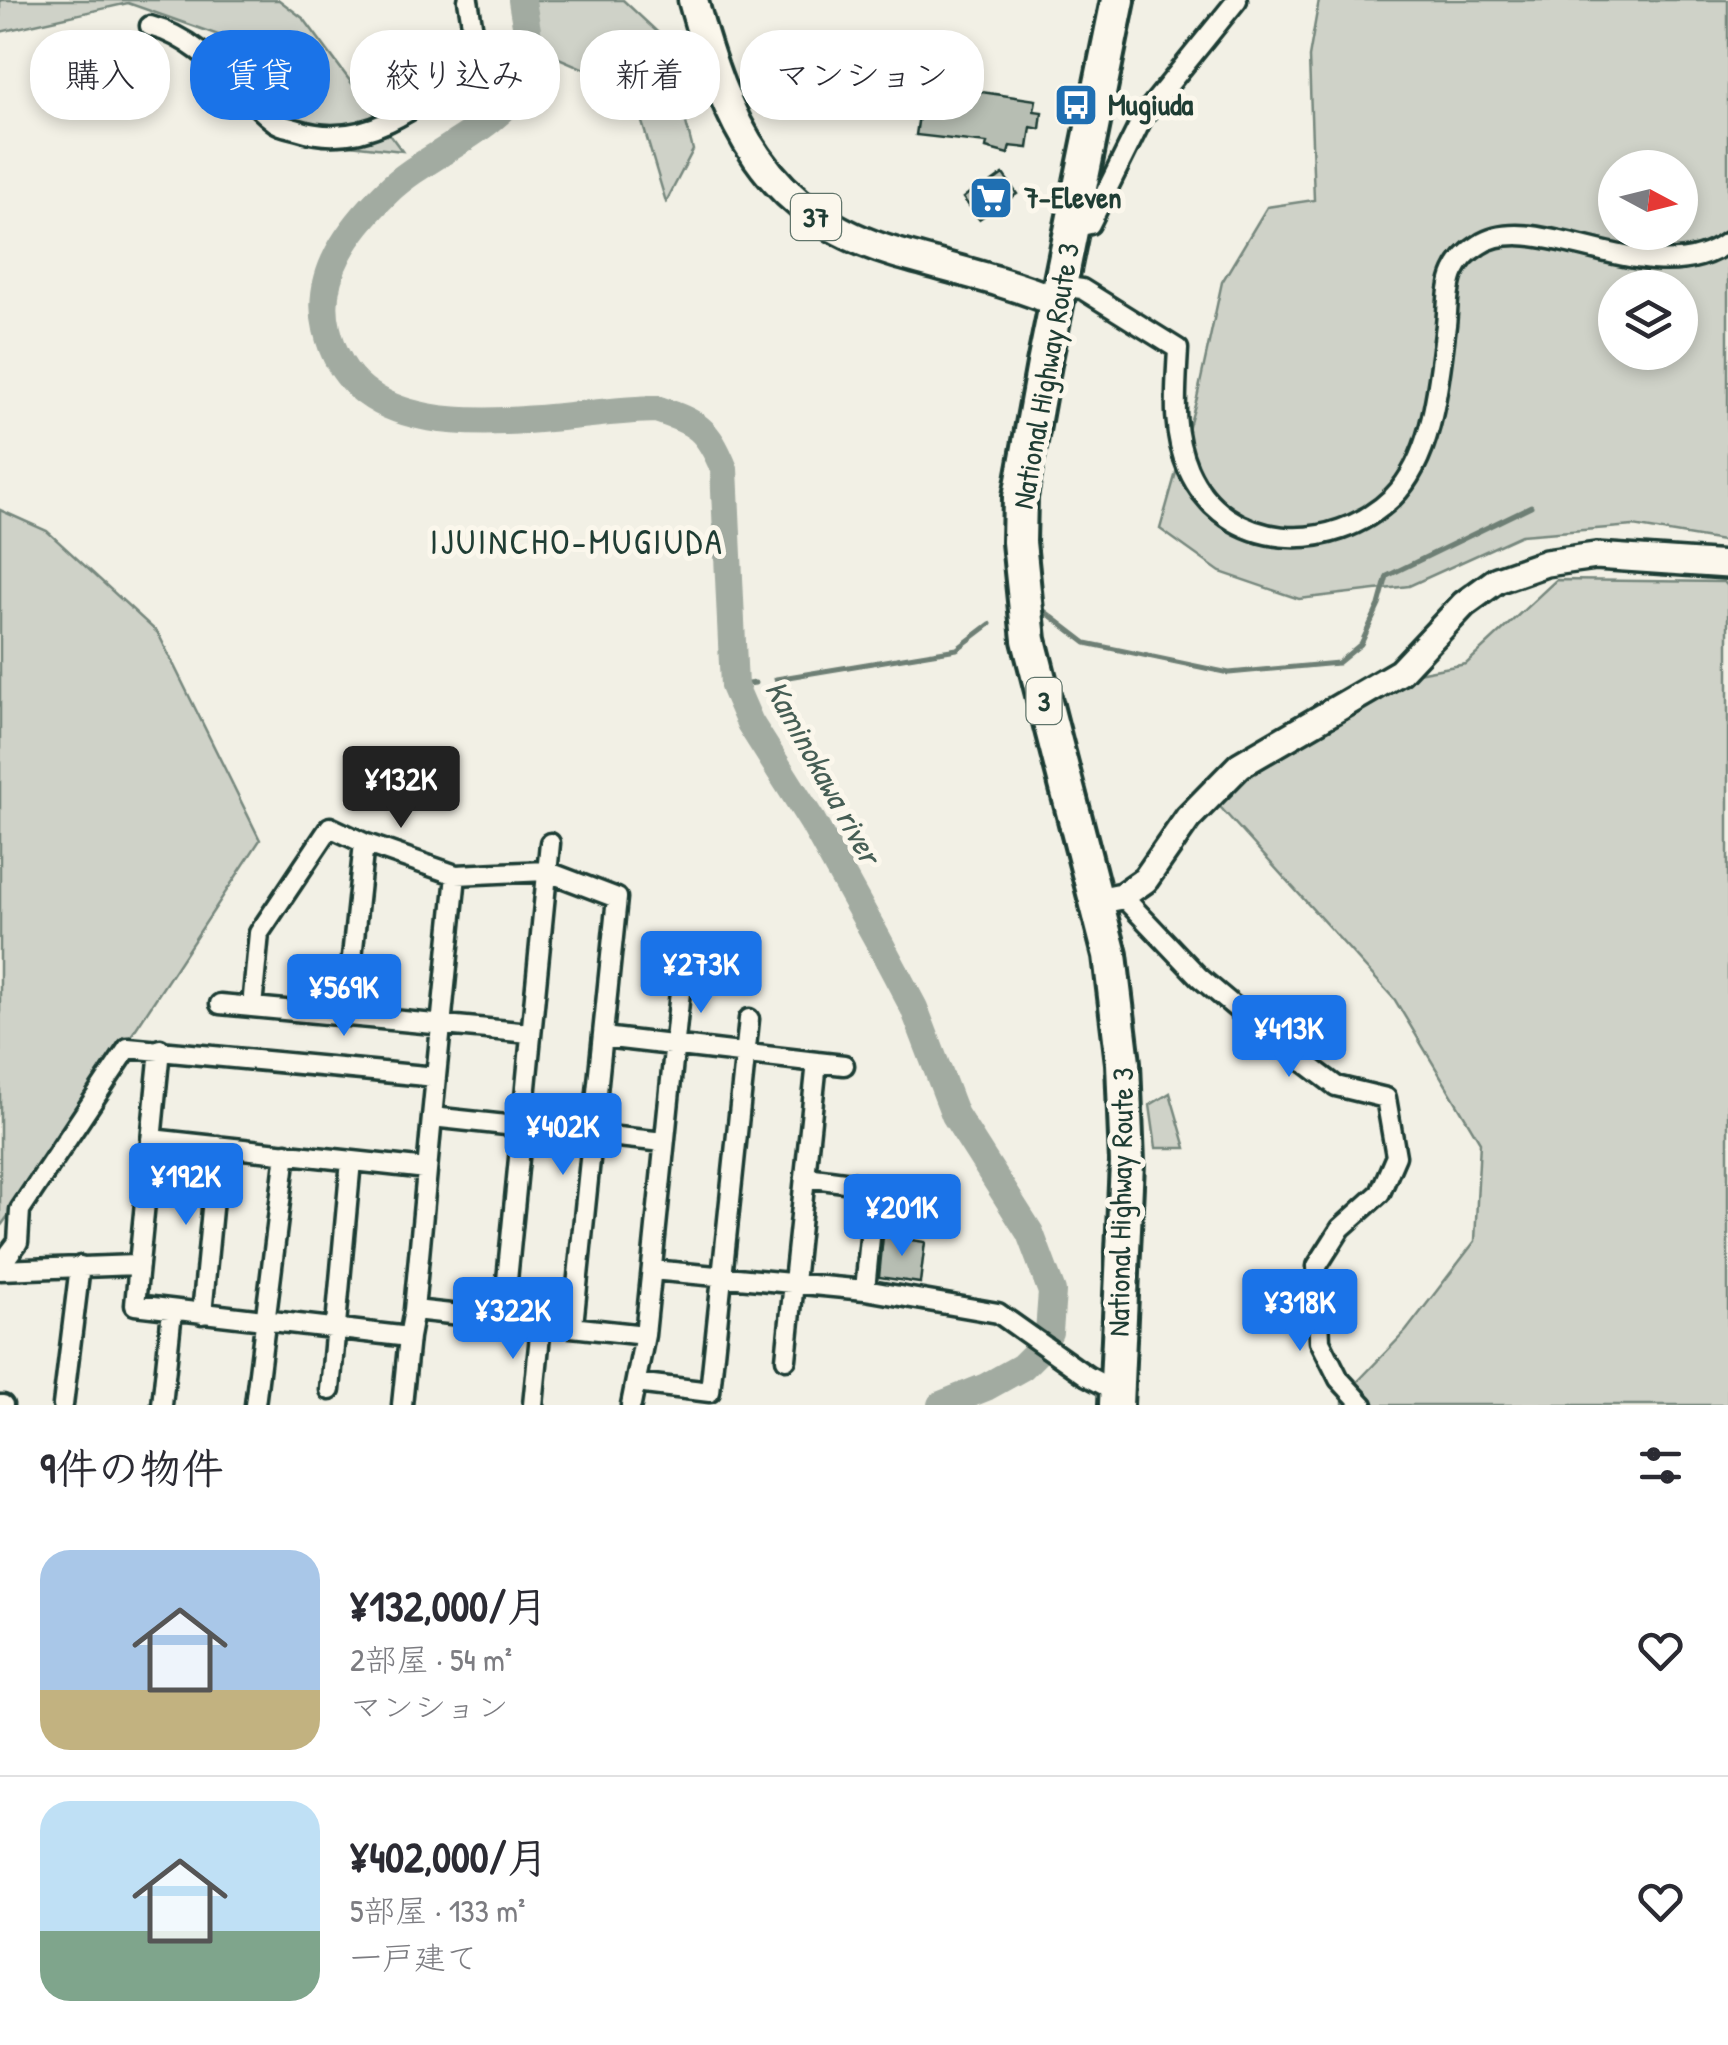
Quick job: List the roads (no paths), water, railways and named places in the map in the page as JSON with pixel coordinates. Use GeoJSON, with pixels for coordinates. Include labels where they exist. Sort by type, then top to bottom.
{"type":"FeatureCollection","features":[{"type":"Feature","properties":{"kind":"highway","name":"National Highway Route 3"},"geometry":{"type":"LineString","coordinates":[[1116,1398],[1127,1163],[1124,1080],[1110,956],[1110,898],[1029,640],[1021,574],[1020,497],[1118,0]]}},
{"type":"Feature","properties":{"kind":"main road","name":"37"},"geometry":{"type":"LineString","coordinates":[[693,0],[728,111],[752,154],[798,204],[872,244],[1058,294]]}},
{"type":"Feature","properties":{"kind":"street"},"geometry":{"type":"LineString","coordinates":[[150,26],[168,31],[210,57],[274,123],[317,136],[358,136],[434,96],[478,61],[468,0]]}},
{"type":"Feature","properties":{"kind":"street"},"geometry":{"type":"LineString","coordinates":[[1072,228],[1090,224],[1144,115],[1237,0]]}},
{"type":"Feature","properties":{"kind":"street"},"geometry":{"type":"LineString","coordinates":[[1058,294],[1082,289],[1178,349],[1174,417],[1189,470],[1219,510],[1263,536],[1301,540],[1335,532],[1390,500],[1408,480],[1428,427],[1451,278],[1466,255],[1481,243],[1504,233],[1589,251],[1675,261],[1696,258],[1728,242]]}},
{"type":"Feature","properties":{"kind":"street"},"geometry":{"type":"LineString","coordinates":[[1356,1403],[1320,1341],[1317,1266],[1341,1228],[1380,1193],[1396,1156],[1386,1098],[1336,1086],[1267,1034],[1110,898],[1145,880],[1188,818],[1240,765],[1400,672],[1464,604],[1497,580],[1546,563],[1596,556],[1728,565]]}},
{"type":"Feature","properties":{"kind":"street"},"geometry":{"type":"LineString","coordinates":[[252,1006],[259,932],[330,827],[456,875],[546,871],[617,898],[573,1325]]}},
{"type":"Feature","properties":{"kind":"street"},"geometry":{"type":"LineString","coordinates":[[346,1015],[364,843]]}},
{"type":"Feature","properties":{"kind":"street"},"geometry":{"type":"LineString","coordinates":[[503,1321],[550,843]]}},
{"type":"Feature","properties":{"kind":"street"},"geometry":{"type":"LineString","coordinates":[[402,1405],[456,875]]}},
{"type":"Feature","properties":{"kind":"street"},"geometry":{"type":"LineString","coordinates":[[631,1405],[645,1335],[681,982]]}},
{"type":"Feature","properties":{"kind":"street"},"geometry":{"type":"LineString","coordinates":[[220,1004],[530,1033]]}},
{"type":"Feature","properties":{"kind":"street"},"geometry":{"type":"LineString","coordinates":[[636,1383],[710,1392],[750,1018]]}},
{"type":"Feature","properties":{"kind":"street"},"geometry":{"type":"LineString","coordinates":[[603,1037],[844,1066]]}},
{"type":"Feature","properties":{"kind":"street"},"geometry":{"type":"LineString","coordinates":[[0,1268],[18,1242],[20,1210],[128,1048],[436,1077]]}},
{"type":"Feature","properties":{"kind":"street"},"geometry":{"type":"LineString","coordinates":[[160,1049],[135,1305],[410,1338]]}},
{"type":"Feature","properties":{"kind":"street"},"geometry":{"type":"LineString","coordinates":[[786,1359],[817,1062]]}},
{"type":"Feature","properties":{"kind":"street"},"geometry":{"type":"LineString","coordinates":[[432,1117],[664,1142]]}},
{"type":"Feature","properties":{"kind":"street"},"geometry":{"type":"LineString","coordinates":[[152,1139],[427,1169]]}},
{"type":"Feature","properties":{"kind":"street"},"geometry":{"type":"LineString","coordinates":[[202,1314],[218,1146]]}},
{"type":"Feature","properties":{"kind":"street"},"geometry":{"type":"LineString","coordinates":[[255,1405],[286,1153]]}},
{"type":"Feature","properties":{"kind":"street"},"geometry":{"type":"LineString","coordinates":[[330,1390],[352,1161]]}},
{"type":"Feature","properties":{"kind":"street"},"geometry":{"type":"LineString","coordinates":[[806,1177],[875,1186],[865,1290]]}},
{"type":"Feature","properties":{"kind":"street"},"geometry":{"type":"LineString","coordinates":[[0,1268],[137,1265]]}},
{"type":"Feature","properties":{"kind":"street"},"geometry":{"type":"LineString","coordinates":[[63,1405],[80,1266]]}},
{"type":"Feature","properties":{"kind":"street"},"geometry":{"type":"LineString","coordinates":[[652,1270],[865,1290],[998,1313],[1116,1398]]}},
{"type":"Feature","properties":{"kind":"street"},"geometry":{"type":"LineString","coordinates":[[414,1310],[645,1335]]}},
{"type":"Feature","properties":{"kind":"street"},"geometry":{"type":"LineString","coordinates":[[162,1405],[172,1311]]}},
{"type":"Feature","properties":{"kind":"street"},"geometry":{"type":"LineString","coordinates":[[533,1405],[541,1325]]}},
{"type":"Feature","properties":{"kind":"waterway","name":"Kaminokawa river"},"geometry":{"type":"LineString","coordinates":[[522,0],[529,53],[524,82],[497,114],[403,178],[361,220],[338,253],[331,271],[324,309],[327,329],[346,372],[378,400],[419,415],[466,421],[517,421],[656,409],[691,423],[712,444],[724,469],[734,686],[750,723],[812,821],[914,1008],[955,1115],[1030,1233],[1052,1292],[1049,1332],[1040,1349],[1022,1367],[941,1405]]}},
{"type":"Feature","properties":{"kind":"waterway"},"geometry":{"type":"LineString","coordinates":[[1043,610],[1086,643],[1229,673],[1338,663],[1361,644],[1387,576],[1531,506]]}},
{"type":"Feature","properties":{"kind":"waterway"},"geometry":{"type":"LineString","coordinates":[[776,679],[957,649],[990,624]]}},
{"type":"Feature","properties":{"kind":"waterway"},"geometry":{"type":"LineString","coordinates":[[734,686],[755,683]]}},
{"type":"Feature","properties":{"kind":"place","name":"Mugiuda"},"geometry":{"type":"Point","coordinates":[1076,105]}},
{"type":"Feature","properties":{"kind":"place","name":"7-Eleven"},"geometry":{"type":"Point","coordinates":[991,198]}},
{"type":"Feature","properties":{"kind":"district","name":"IJUINCHO-MUGIUDA"},"geometry":{"type":"Point","coordinates":[577,542]}}]}
